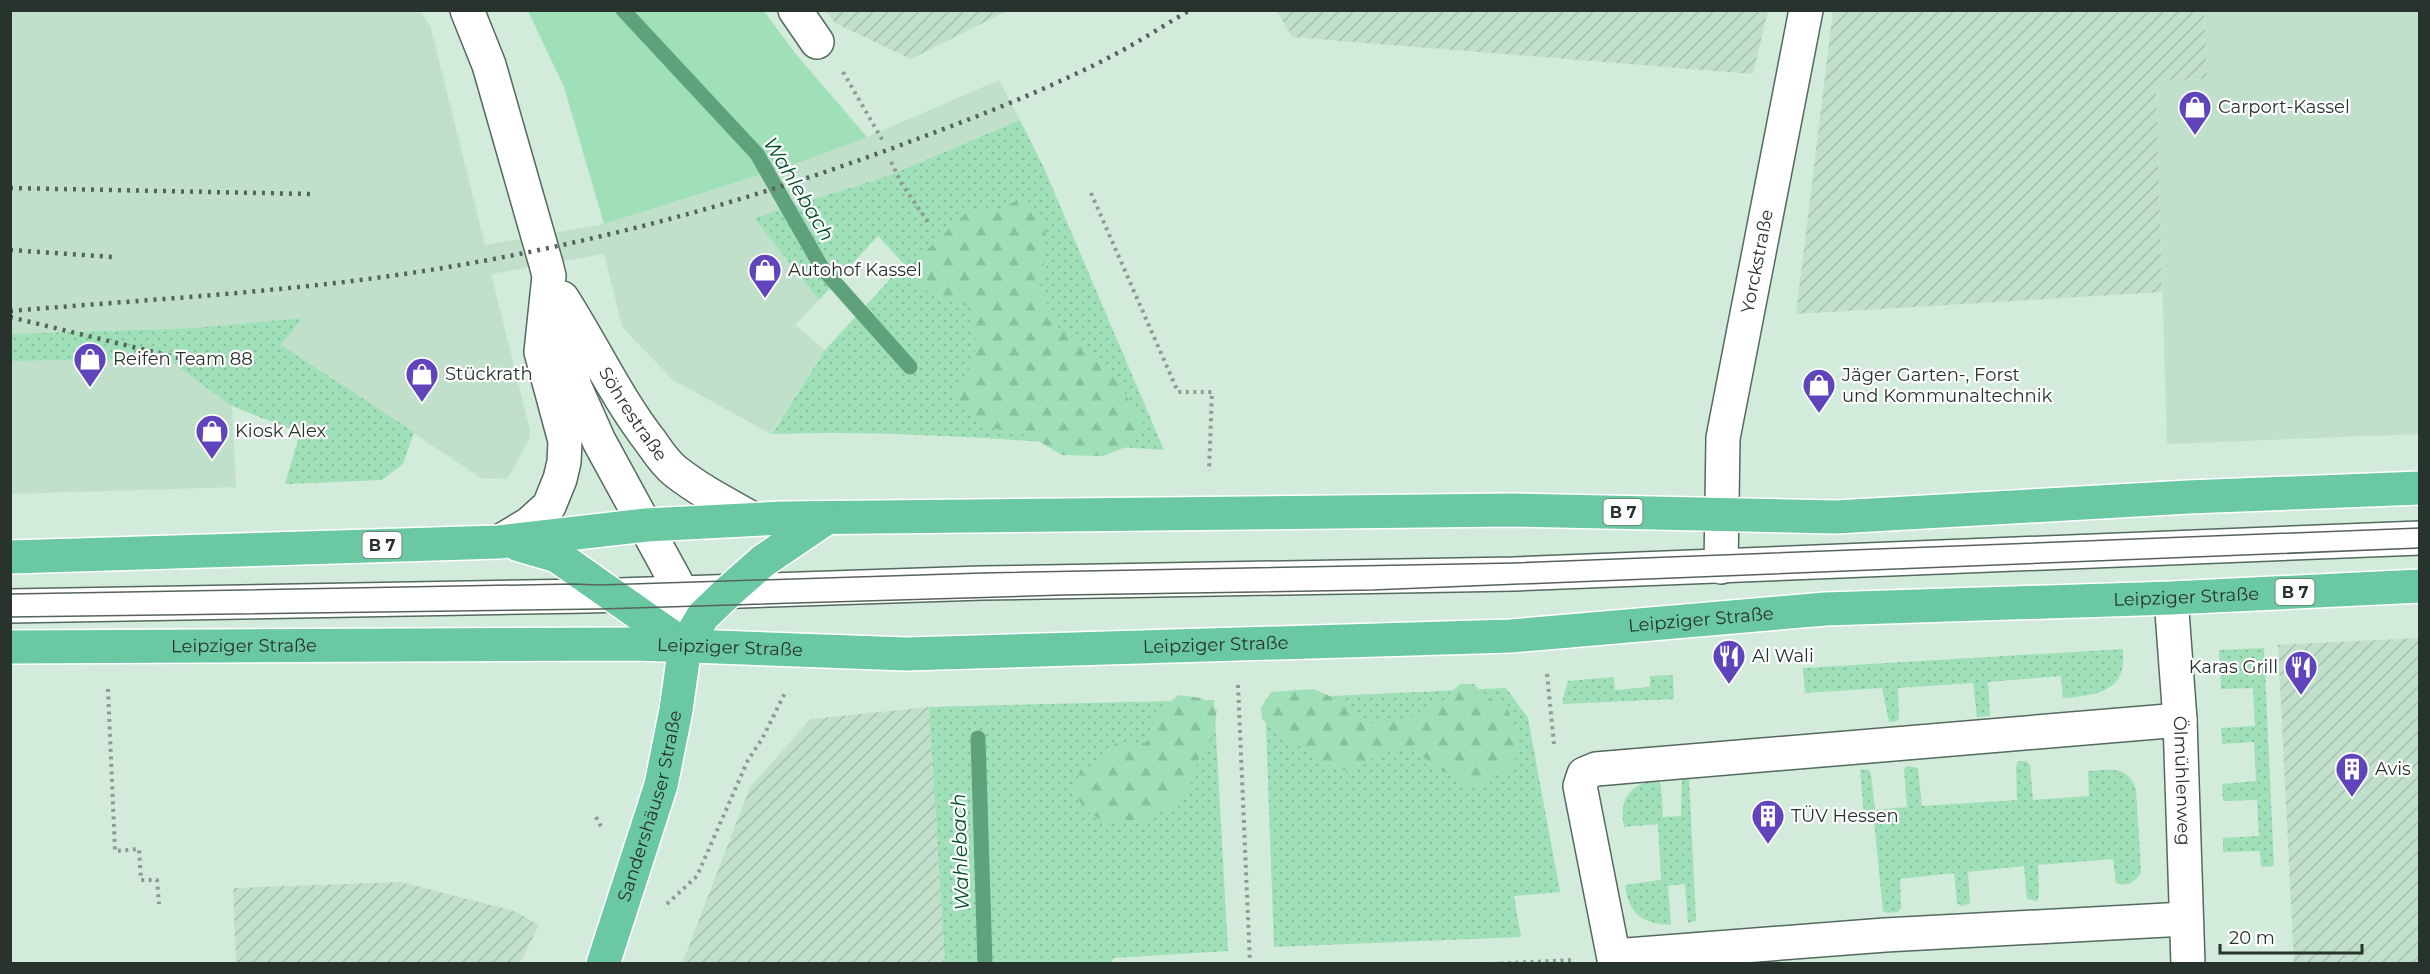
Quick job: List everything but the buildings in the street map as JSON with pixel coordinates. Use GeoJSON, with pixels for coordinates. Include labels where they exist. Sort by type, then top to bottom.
{"type":"FeatureCollection","features":[{"type":"Feature","properties":{"kind":"main road","name":"B 7"},"geometry":{"type":"LineString","coordinates":[[10,557],[499,542],[646,525],[753,519],[1512,510],[1836,517],[2188,497],[2420,488]]}},
{"type":"Feature","properties":{"kind":"main road","name":"Sandershäuser Straße"},"geometry":{"type":"LineString","coordinates":[[603,963],[661,785],[676,710],[685,646],[704,616],[763,561],[825,519]]}},
{"type":"Feature","properties":{"kind":"main road"},"geometry":{"type":"LineString","coordinates":[[499,542],[525,546],[557,556],[685,646]]}},
{"type":"Feature","properties":{"kind":"main road","name":"Leipziger Straße"},"geometry":{"type":"LineString","coordinates":[[10,647],[533,644],[685,646],[906,654],[1499,637],[1825,609],[2171,598],[2420,586]]}},
{"type":"Feature","properties":{"kind":"street","name":"Söhrestraße"},"geometry":{"type":"LineString","coordinates":[[467,10],[489,65],[549,276],[588,340],[609,382],[634,421],[672,469],[707,494],[753,519]]}},
{"type":"Feature","properties":{"kind":"street"},"geometry":{"type":"LineString","coordinates":[[795,10],[817,42]]}},
{"type":"Feature","properties":{"kind":"street","name":"Yorckstraße"},"geometry":{"type":"LineString","coordinates":[[1721,567],[1720,514],[1723,438],[1806,10]]}},
{"type":"Feature","properties":{"kind":"street","name":"Söhrestraße"},"geometry":{"type":"LineString","coordinates":[[499,542],[529,525],[549,506],[564,462],[565,441],[541,352],[549,276]]}},
{"type":"Feature","properties":{"kind":"street"},"geometry":{"type":"LineString","coordinates":[[549,276],[575,387],[599,441],[676,582],[685,646]]}},
{"type":"Feature","properties":{"kind":"street"},"geometry":{"type":"LineString","coordinates":[[10,606],[677,594],[994,582],[1503,574],[2420,538]]}},
{"type":"Feature","properties":{"kind":"street","name":"Ölmühlenweg"},"geometry":{"type":"LineString","coordinates":[[2171,598],[2180,720],[2187,963]]}},
{"type":"Feature","properties":{"kind":"street"},"geometry":{"type":"LineString","coordinates":[[2180,720],[1596,769],[1584,774],[1580,786],[1615,960],[1885,935],[2186,919]]}},
{"type":"Feature","properties":{"kind":"path"},"geometry":{"type":"LineString","coordinates":[[817,42],[846,76],[883,141]]}},
{"type":"Feature","properties":{"kind":"path"},"geometry":{"type":"LineString","coordinates":[[891,162],[902,184],[930,225]]}},
{"type":"Feature","properties":{"kind":"path"},"geometry":{"type":"LineString","coordinates":[[1090,193],[1178,392],[1212,392],[1209,478]]}},
{"type":"Feature","properties":{"kind":"path"},"geometry":{"type":"LineString","coordinates":[[1238,681],[1250,963]]}},
{"type":"Feature","properties":{"kind":"path"},"geometry":{"type":"LineString","coordinates":[[108,689],[115,851],[139,849],[141,880],[158,880],[159,904]]}},
{"type":"Feature","properties":{"kind":"path"},"geometry":{"type":"LineString","coordinates":[[665,907],[697,876],[748,760],[762,739],[785,693]]}},
{"type":"Feature","properties":{"kind":"path"},"geometry":{"type":"LineString","coordinates":[[1493,963],[1575,960]]}},
{"type":"Feature","properties":{"kind":"shaded area"},"geometry":{"type":"Polygon","coordinates":[[[10,11],[420,11],[430,25],[485,245],[604,224],[804,161],[867,137],[999,80],[1020,120],[888,176],[754,218],[819,300],[795,325],[825,350],[771,434],[673,380],[622,327],[604,254],[491,274],[530,431],[529,440],[507,479],[481,478],[281,345],[301,318],[194,328],[11,334],[10,11]]]}},
{"type":"Feature","properties":{"kind":"shaded area"},"geometry":{"type":"Polygon","coordinates":[[[826,11],[1007,11],[911,59],[835,23],[826,11]]]}},
{"type":"Feature","properties":{"kind":"shaded area"},"geometry":{"type":"Polygon","coordinates":[[[1277,11],[1768,11],[1753,74],[1292,37],[1277,11]]]}},
{"type":"Feature","properties":{"kind":"shaded area"},"geometry":{"type":"Polygon","coordinates":[[[1833,11],[2204,11],[2207,79],[2156,81],[2162,292],[1796,314],[1833,11]]]}},
{"type":"Feature","properties":{"kind":"shaded area"},"geometry":{"type":"Polygon","coordinates":[[[2204,11],[2419,11],[2419,434],[2167,444],[2156,81],[2207,79],[2204,11]]]}},
{"type":"Feature","properties":{"kind":"shaded area"},"geometry":{"type":"Polygon","coordinates":[[[167,359],[232,406],[236,487],[11,494],[10,361],[167,359]]]}},
{"type":"Feature","properties":{"kind":"shaded area"},"geometry":{"type":"Polygon","coordinates":[[[2419,638],[2419,963],[2294,963],[2278,645],[2419,638]]]}},
{"type":"Feature","properties":{"kind":"shaded area"},"geometry":{"type":"Polygon","coordinates":[[[929,707],[945,963],[682,964],[750,787],[811,719],[929,707]]]}},
{"type":"Feature","properties":{"kind":"shaded area"},"geometry":{"type":"Polygon","coordinates":[[[401,882],[514,911],[539,925],[520,963],[236,963],[233,888],[401,882]]]}},
{"type":"Feature","properties":{"kind":"green space"},"geometry":{"type":"Polygon","coordinates":[[[528,11],[764,11],[795,53],[867,137],[804,161],[604,224],[564,87],[528,11]]]}},
{"type":"Feature","properties":{"kind":"green space"},"geometry":{"type":"Polygon","coordinates":[[[1020,120],[1044,168],[1164,450],[870,433],[772,434],[825,350],[904,264],[878,236],[819,300],[754,218],[888,176],[1020,120]]]}},
{"type":"Feature","properties":{"kind":"green space"},"geometry":{"type":"Polygon","coordinates":[[[1025,197],[1046,221],[1045,257],[1040,289],[1058,327],[1112,372],[1144,425],[1131,445],[1103,456],[1062,455],[1030,436],[987,427],[966,410],[954,390],[972,365],[975,335],[972,308],[915,286],[909,267],[966,213],[1001,208],[1025,197]]]}},
{"type":"Feature","properties":{"kind":"green space"},"geometry":{"type":"Polygon","coordinates":[[[302,318],[281,345],[414,432],[403,464],[382,480],[285,484],[300,433],[232,406],[167,359],[11,361],[11,334],[194,328],[302,318]]]}},
{"type":"Feature","properties":{"kind":"green space"},"geometry":{"type":"Polygon","coordinates":[[[2264,648],[2274,866],[2261,867],[2260,851],[2223,852],[2223,838],[2259,836],[2257,800],[2223,801],[2222,784],[2256,781],[2254,742],[2222,744],[2221,728],[2255,726],[2253,688],[2221,689],[2219,650],[2264,648]]]}},
{"type":"Feature","properties":{"kind":"green space"},"geometry":{"type":"Polygon","coordinates":[[[2123,649],[2123,664],[2119,678],[2107,689],[2090,695],[2063,698],[2061,676],[1988,682],[1990,716],[1977,717],[1973,683],[1898,688],[1899,718],[1897,721],[1889,722],[1882,688],[1805,693],[1803,668],[2123,649]]]}},
{"type":"Feature","properties":{"kind":"green space"},"geometry":{"type":"Polygon","coordinates":[[[1673,675],[1674,699],[1563,704],[1568,681],[1614,677],[1615,690],[1650,687],[1650,676],[1673,675]]]}},
{"type":"Feature","properties":{"kind":"green space"},"geometry":{"type":"Polygon","coordinates":[[[1460,684],[1474,684],[1485,697],[1507,707],[1518,738],[1514,764],[1486,783],[1465,786],[1414,751],[1383,751],[1351,772],[1320,763],[1307,750],[1280,735],[1262,719],[1261,708],[1271,692],[1314,689],[1347,704],[1370,723],[1418,716],[1443,701],[1460,684]]]}},
{"type":"Feature","properties":{"kind":"green space"},"geometry":{"type":"Polygon","coordinates":[[[1506,688],[1528,718],[1560,892],[1514,896],[1521,937],[1274,947],[1265,699],[1506,688]]]}},
{"type":"Feature","properties":{"kind":"green space"},"geometry":{"type":"Polygon","coordinates":[[[1178,695],[1202,698],[1217,710],[1212,739],[1201,751],[1190,786],[1169,807],[1144,820],[1102,820],[1083,809],[1075,789],[1080,770],[1098,763],[1117,742],[1146,743],[1157,715],[1178,695]]]}},
{"type":"Feature","properties":{"kind":"green space"},"geometry":{"type":"Polygon","coordinates":[[[1214,700],[1228,951],[1113,958],[1112,964],[945,963],[929,707],[1214,700]]]}},
{"type":"Feature","properties":{"kind":"green space"},"geometry":{"type":"Polygon","coordinates":[[[2018,761],[2026,761],[2030,765],[2033,800],[2089,796],[2088,771],[2117,770],[2128,776],[2136,789],[2141,872],[2137,878],[2127,884],[2116,883],[2113,859],[2038,865],[2039,896],[2037,901],[2027,899],[2024,866],[1968,872],[1970,903],[1961,906],[1957,903],[1954,873],[1900,879],[1901,908],[1898,912],[1883,911],[1874,821],[1864,815],[1860,770],[1868,769],[1871,774],[1875,810],[1907,807],[1904,769],[1907,766],[1918,768],[1922,806],[2017,800],[2016,767],[2018,761]]]}},
{"type":"Feature","properties":{"kind":"green space"},"geometry":{"type":"Polygon","coordinates":[[[1689,777],[1696,921],[1688,923],[1685,884],[1668,886],[1671,925],[1652,922],[1634,910],[1625,885],[1661,880],[1658,824],[1624,827],[1623,808],[1633,789],[1657,780],[1661,786],[1663,817],[1681,816],[1682,778],[1689,777]]]}},
{"type":"Feature","properties":{"kind":"waterway","name":"Wahlebach"},"geometry":{"type":"LineString","coordinates":[[623,10],[757,154],[822,268],[910,367]]}},
{"type":"Feature","properties":{"kind":"waterway","name":"Wahlebach"},"geometry":{"type":"LineString","coordinates":[[978,738],[985,964]]}},
{"type":"Feature","properties":{"kind":"tram line"},"geometry":{"type":"LineString","coordinates":[[10,594],[600,585],[982,573],[1514,563],[2420,528]]}},
{"type":"Feature","properties":{"kind":"tram line"},"geometry":{"type":"LineString","coordinates":[[10,617],[600,609],[1064,595],[1373,590],[2420,548]]}},
{"type":"Feature","properties":{"kind":"railway"},"geometry":{"type":"LineString","coordinates":[[10,311],[355,281],[535,251],[664,220],[728,203],[855,162],[990,111],[1110,57],[1190,10]]}},
{"type":"Feature","properties":{"kind":"railway"},"geometry":{"type":"LineString","coordinates":[[10,188],[310,194]]}},
{"type":"Feature","properties":{"kind":"railway"},"geometry":{"type":"LineString","coordinates":[[10,250],[113,257]]}},
{"type":"Feature","properties":{"kind":"railway"},"geometry":{"type":"LineString","coordinates":[[10,317],[199,363]]}},
{"type":"Feature","properties":{"kind":"place","name":"Carport-Kassel"},"geometry":{"type":"Point","coordinates":[2195,136]}},
{"type":"Feature","properties":{"kind":"place","name":"Autohof Kassel"},"geometry":{"type":"Point","coordinates":[765,299]}},
{"type":"Feature","properties":{"kind":"place","name":"Reifen Team 88"},"geometry":{"type":"Point","coordinates":[90,388]}},
{"type":"Feature","properties":{"kind":"place","name":"Stückrath"},"geometry":{"type":"Point","coordinates":[422,403]}},
{"type":"Feature","properties":{"kind":"place","name":"Jäger Garten-, Forst und Kommunaltechnik"},"geometry":{"type":"Point","coordinates":[1819,414]}},
{"type":"Feature","properties":{"kind":"place","name":"Kiosk Alex"},"geometry":{"type":"Point","coordinates":[212,460]}},
{"type":"Feature","properties":{"kind":"place","name":"Al Wali"},"geometry":{"type":"Point","coordinates":[1729,685]}},
{"type":"Feature","properties":{"kind":"place","name":"Karas Grill"},"geometry":{"type":"Point","coordinates":[2301,696]}},
{"type":"Feature","properties":{"kind":"place","name":"Avis"},"geometry":{"type":"Point","coordinates":[2352,798]}},
{"type":"Feature","properties":{"kind":"place","name":"TÜV Hessen"},"geometry":{"type":"Point","coordinates":[1768,845]}}]}
